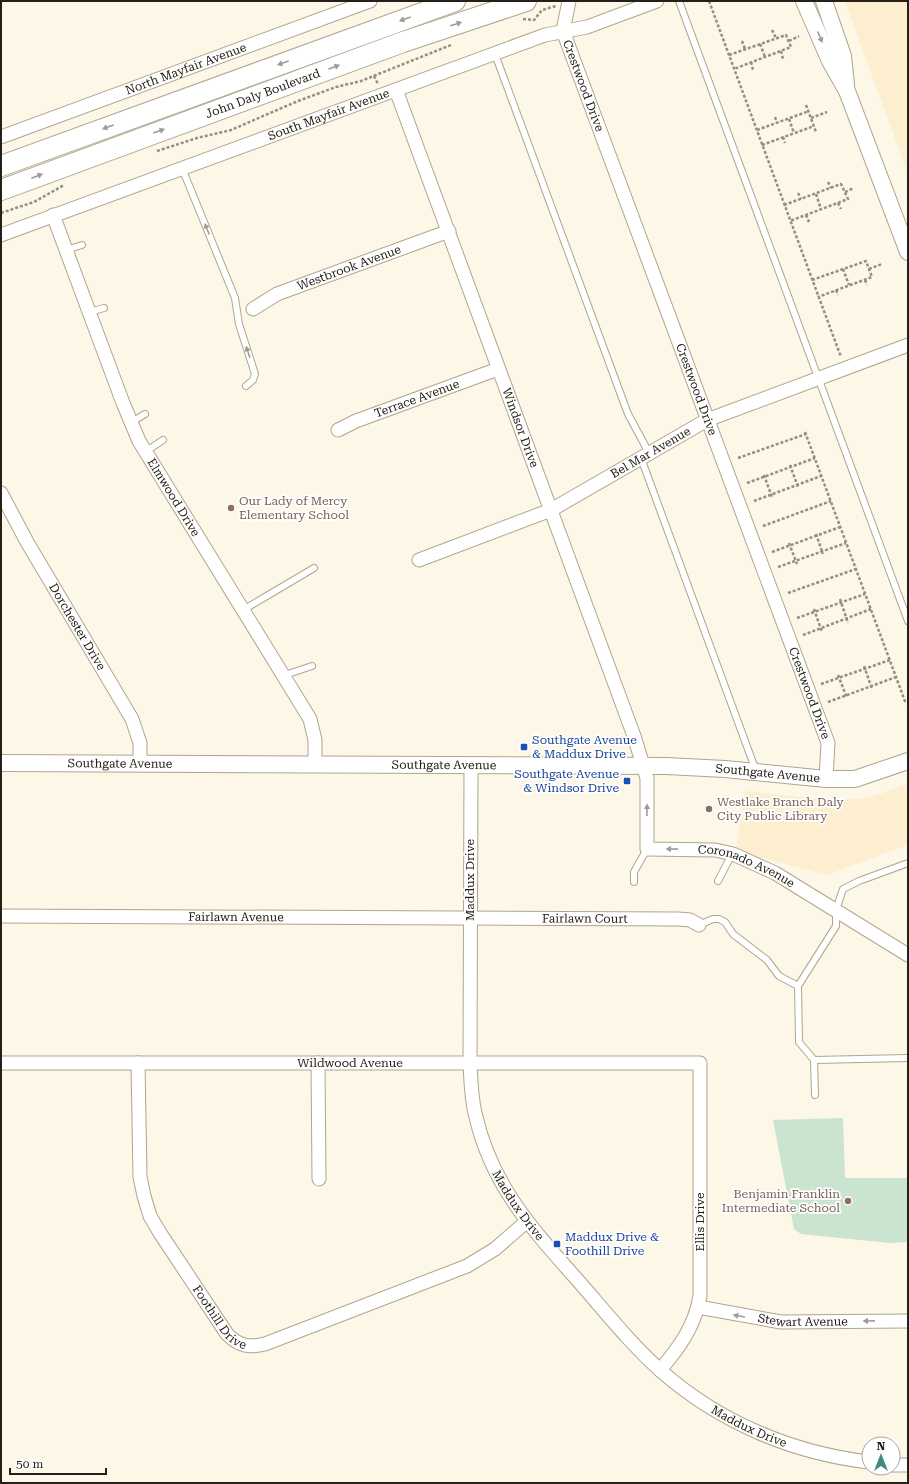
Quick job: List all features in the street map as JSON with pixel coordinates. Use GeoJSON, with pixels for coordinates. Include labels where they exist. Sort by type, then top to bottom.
{"type":"FeatureCollection","features":[{"type":"Feature","properties":{"kind":"main road","name":"John Daly Boulevard"},"geometry":{"type":"LineString","coordinates":[[1,166],[455,1]]}},
{"type":"Feature","properties":{"kind":"main road","name":"John Daly Boulevard"},"geometry":{"type":"LineString","coordinates":[[1,190],[403,42],[522,10]]}},
{"type":"Feature","properties":{"kind":"street","name":"North Mayfair Avenue"},"geometry":{"type":"LineString","coordinates":[[1,137],[370,1]]}},
{"type":"Feature","properties":{"kind":"street","name":"South Mayfair Avenue"},"geometry":{"type":"LineString","coordinates":[[1,235],[545,35],[587,27],[657,1]]}},
{"type":"Feature","properties":{"kind":"street"},"geometry":{"type":"LineString","coordinates":[[804,1],[830,61],[847,92],[908,252]]}},
{"type":"Feature","properties":{"kind":"street"},"geometry":{"type":"LineString","coordinates":[[824,1],[843,56],[847,92]]}},
{"type":"Feature","properties":{"kind":"street","name":"Crestwood Drive"},"geometry":{"type":"LineString","coordinates":[[564,3],[563,31],[828,743],[826,780]]}},
{"type":"Feature","properties":{"kind":"street","name":"Windsor Drive"},"geometry":{"type":"LineString","coordinates":[[396,90],[634,736],[642,766]]}},
{"type":"Feature","properties":{"kind":"street","name":"Elmwood Drive"},"geometry":{"type":"LineString","coordinates":[[53,215],[130,422],[145,452],[282,676],[310,719],[315,740],[316,765]]}},
{"type":"Feature","properties":{"kind":"street","name":"Westbrook Avenue"},"geometry":{"type":"LineString","coordinates":[[253,309],[277,294],[449,231]]}},
{"type":"Feature","properties":{"kind":"street","name":"Bel Mar Avenue"},"geometry":{"type":"LineString","coordinates":[[419,560],[551,510],[707,420],[908,345]]}},
{"type":"Feature","properties":{"kind":"street","name":"Terrace Avenue"},"geometry":{"type":"LineString","coordinates":[[338,430],[356,421],[498,370]]}},
{"type":"Feature","properties":{"kind":"street","name":"Dorchester Drive"},"geometry":{"type":"LineString","coordinates":[[1,494],[27,542],[132,719],[140,743],[140,763]]}},
{"type":"Feature","properties":{"kind":"street","name":"Southgate Avenue"},"geometry":{"type":"LineString","coordinates":[[1,763],[695,767],[826,780],[855,780],[908,761]]}},
{"type":"Feature","properties":{"kind":"street","name":"Maddux Drive"},"geometry":{"type":"LineString","coordinates":[[471,766],[470,1063],[475,1116],[481,1139],[500,1182],[526,1222],[629,1340],[660,1370],[698,1400],[720,1414],[763,1435],[824,1455],[861,1461]]}},
{"type":"Feature","properties":{"kind":"street"},"geometry":{"type":"LineString","coordinates":[[642,766],[647,778],[646,849]]}},
{"type":"Feature","properties":{"kind":"street","name":"Coronado Avenue"},"geometry":{"type":"LineString","coordinates":[[646,849],[715,850],[733,854],[775,873],[908,955]]}},
{"type":"Feature","properties":{"kind":"street","name":"Fairlawn Avenue"},"geometry":{"type":"LineString","coordinates":[[1,916],[470,918]]}},
{"type":"Feature","properties":{"kind":"street","name":"Fairlawn Court"},"geometry":{"type":"LineString","coordinates":[[470,918],[678,919],[690,920],[699,925]]}},
{"type":"Feature","properties":{"kind":"street","name":"Wildwood Avenue"},"geometry":{"type":"LineString","coordinates":[[1,1063],[700,1063]]}},
{"type":"Feature","properties":{"kind":"street","name":"Foothill Drive"},"geometry":{"type":"LineString","coordinates":[[138,1063],[140,1177],[150,1216],[227,1334],[234,1341],[244,1346],[266,1344],[467,1266],[495,1249],[526,1222]]}},
{"type":"Feature","properties":{"kind":"street"},"geometry":{"type":"LineString","coordinates":[[318,1063],[318,1179]]}},
{"type":"Feature","properties":{"kind":"street","name":"Ellis Drive"},"geometry":{"type":"LineString","coordinates":[[660,1370],[684,1339],[698,1307],[700,1284],[700,1063]]}},
{"type":"Feature","properties":{"kind":"street","name":"Stewart Avenue"},"geometry":{"type":"LineString","coordinates":[[698,1307],[781,1322],[908,1320]]}},
{"type":"Feature","properties":{"kind":"lane"},"geometry":{"type":"LineString","coordinates":[[679,1],[908,621]]}},
{"type":"Feature","properties":{"kind":"lane"},"geometry":{"type":"LineString","coordinates":[[495,54],[628,414],[645,455],[756,773]]}},
{"type":"Feature","properties":{"kind":"lane"},"geometry":{"type":"LineString","coordinates":[[182,168],[235,298],[239,324],[255,374],[253,380],[246,386]]}},
{"type":"Feature","properties":{"kind":"lane"},"geometry":{"type":"LineString","coordinates":[[66,250],[82,245]]}},
{"type":"Feature","properties":{"kind":"lane"},"geometry":{"type":"LineString","coordinates":[[89,312],[104,308]]}},
{"type":"Feature","properties":{"kind":"lane"},"geometry":{"type":"LineString","coordinates":[[130,422],[145,414]]}},
{"type":"Feature","properties":{"kind":"lane"},"geometry":{"type":"LineString","coordinates":[[145,452],[163,440]]}},
{"type":"Feature","properties":{"kind":"lane"},"geometry":{"type":"LineString","coordinates":[[242,610],[314,568]]}},
{"type":"Feature","properties":{"kind":"lane"},"geometry":{"type":"LineString","coordinates":[[282,676],[312,666]]}},
{"type":"Feature","properties":{"kind":"lane"},"geometry":{"type":"LineString","coordinates":[[634,882],[634,872],[646,849]]}},
{"type":"Feature","properties":{"kind":"lane"},"geometry":{"type":"LineString","coordinates":[[718,881],[733,854]]}},
{"type":"Feature","properties":{"kind":"lane"},"geometry":{"type":"LineString","coordinates":[[815,1095],[814,1060],[799,1042],[798,986],[836,926],[836,910],[843,889],[859,881],[908,863]]}},
{"type":"Feature","properties":{"kind":"lane"},"geometry":{"type":"LineString","coordinates":[[699,925],[713,919],[719,919],[725,922],[733,934],[767,960],[779,976],[798,986]]}},
{"type":"Feature","properties":{"kind":"lane"},"geometry":{"type":"LineString","coordinates":[[814,1060],[908,1058]]}},
{"type":"Feature","properties":{"kind":"path"},"geometry":{"type":"LineString","coordinates":[[708,1],[841,357]]}},
{"type":"Feature","properties":{"kind":"path"},"geometry":{"type":"LineString","coordinates":[[533,20],[542,10],[564,3]]}},
{"type":"Feature","properties":{"kind":"path"},"geometry":{"type":"LineString","coordinates":[[522,10],[537,26]]}},
{"type":"Feature","properties":{"kind":"path"},"geometry":{"type":"LineString","coordinates":[[772,30],[776,38]]}},
{"type":"Feature","properties":{"kind":"path"},"geometry":{"type":"LineString","coordinates":[[729,55],[786,34],[789,40],[791,47],[734,69]]}},
{"type":"Feature","properties":{"kind":"path"},"geometry":{"type":"LineString","coordinates":[[789,40],[798,36]]}},
{"type":"Feature","properties":{"kind":"path"},"geometry":{"type":"LineString","coordinates":[[742,41],[745,49]]}},
{"type":"Feature","properties":{"kind":"path"},"geometry":{"type":"LineString","coordinates":[[154,152],[197,138],[231,130],[336,86],[360,81],[456,43]]}},
{"type":"Feature","properties":{"kind":"path"},"geometry":{"type":"LineString","coordinates":[[760,44],[765,57]]}},
{"type":"Feature","properties":{"kind":"path"},"geometry":{"type":"LineString","coordinates":[[781,51],[783,59]]}},
{"type":"Feature","properties":{"kind":"path"},"geometry":{"type":"LineString","coordinates":[[751,62],[754,70]]}},
{"type":"Feature","properties":{"kind":"path"},"geometry":{"type":"LineString","coordinates":[[806,105],[816,132]]}},
{"type":"Feature","properties":{"kind":"path"},"geometry":{"type":"LineString","coordinates":[[756,130],[809,111]]}},
{"type":"Feature","properties":{"kind":"path"},"geometry":{"type":"LineString","coordinates":[[811,118],[827,112]]}},
{"type":"Feature","properties":{"kind":"path"},"geometry":{"type":"LineString","coordinates":[[775,117],[778,122]]}},
{"type":"Feature","properties":{"kind":"path"},"geometry":{"type":"LineString","coordinates":[[789,119],[794,133]]}},
{"type":"Feature","properties":{"kind":"path"},"geometry":{"type":"LineString","coordinates":[[762,145],[814,126]]}},
{"type":"Feature","properties":{"kind":"path"},"geometry":{"type":"LineString","coordinates":[[783,137],[785,143]]}},
{"type":"Feature","properties":{"kind":"path"},"geometry":{"type":"LineString","coordinates":[[828,182],[831,188]]}},
{"type":"Feature","properties":{"kind":"path"},"geometry":{"type":"LineString","coordinates":[[1,213],[34,202],[66,184]]}},
{"type":"Feature","properties":{"kind":"path"},"geometry":{"type":"LineString","coordinates":[[784,205],[841,184],[848,199],[790,221]]}},
{"type":"Feature","properties":{"kind":"path"},"geometry":{"type":"LineString","coordinates":[[845,192],[854,188]]}},
{"type":"Feature","properties":{"kind":"path"},"geometry":{"type":"LineString","coordinates":[[798,193],[801,199]]}},
{"type":"Feature","properties":{"kind":"path"},"geometry":{"type":"LineString","coordinates":[[816,194],[822,209]]}},
{"type":"Feature","properties":{"kind":"path"},"geometry":{"type":"LineString","coordinates":[[838,203],[841,209]]}},
{"type":"Feature","properties":{"kind":"path"},"geometry":{"type":"LineString","coordinates":[[806,215],[809,222]]}},
{"type":"Feature","properties":{"kind":"path"},"geometry":{"type":"LineString","coordinates":[[857,258],[859,264]]}},
{"type":"Feature","properties":{"kind":"path"},"geometry":{"type":"LineString","coordinates":[[812,280],[866,261],[872,277],[818,297]]}},
{"type":"Feature","properties":{"kind":"path"},"geometry":{"type":"LineString","coordinates":[[869,269],[882,264]]}},
{"type":"Feature","properties":{"kind":"path"},"geometry":{"type":"LineString","coordinates":[[827,269],[829,274]]}},
{"type":"Feature","properties":{"kind":"path"},"geometry":{"type":"LineString","coordinates":[[843,269],[849,285]]}},
{"type":"Feature","properties":{"kind":"path"},"geometry":{"type":"LineString","coordinates":[[864,280],[867,285]]}},
{"type":"Feature","properties":{"kind":"path"},"geometry":{"type":"LineString","coordinates":[[836,290],[838,295]]}},
{"type":"Feature","properties":{"kind":"path"},"geometry":{"type":"LineString","coordinates":[[738,458],[805,433],[906,704]]}},
{"type":"Feature","properties":{"kind":"path"},"geometry":{"type":"LineString","coordinates":[[747,483],[814,458]]}},
{"type":"Feature","properties":{"kind":"path"},"geometry":{"type":"LineString","coordinates":[[791,466],[798,486]]}},
{"type":"Feature","properties":{"kind":"path"},"geometry":{"type":"LineString","coordinates":[[764,476],[771,496]]}},
{"type":"Feature","properties":{"kind":"path"},"geometry":{"type":"LineString","coordinates":[[754,501],[798,486],[821,476]]}},
{"type":"Feature","properties":{"kind":"path"},"geometry":{"type":"LineString","coordinates":[[763,526],[830,502]]}},
{"type":"Feature","properties":{"kind":"path"},"geometry":{"type":"LineString","coordinates":[[772,552],[790,544],[840,527]]}},
{"type":"Feature","properties":{"kind":"path"},"geometry":{"type":"LineString","coordinates":[[816,535],[822,553]]}},
{"type":"Feature","properties":{"kind":"path"},"geometry":{"type":"LineString","coordinates":[[778,567],[822,553],[846,543]]}},
{"type":"Feature","properties":{"kind":"path"},"geometry":{"type":"LineString","coordinates":[[790,544],[796,562]]}},
{"type":"Feature","properties":{"kind":"path"},"geometry":{"type":"LineString","coordinates":[[788,593],[856,569]]}},
{"type":"Feature","properties":{"kind":"path"},"geometry":{"type":"LineString","coordinates":[[797,618],[840,601],[865,594]]}},
{"type":"Feature","properties":{"kind":"path"},"geometry":{"type":"LineString","coordinates":[[840,601],[848,623]]}},
{"type":"Feature","properties":{"kind":"path"},"geometry":{"type":"LineString","coordinates":[[803,635],[871,609]]}},
{"type":"Feature","properties":{"kind":"path"},"geometry":{"type":"LineString","coordinates":[[815,610],[822,632]]}},
{"type":"Feature","properties":{"kind":"path"},"geometry":{"type":"LineString","coordinates":[[822,684],[890,660]]}},
{"type":"Feature","properties":{"kind":"path"},"geometry":{"type":"LineString","coordinates":[[865,668],[872,688]]}},
{"type":"Feature","properties":{"kind":"path"},"geometry":{"type":"LineString","coordinates":[[839,677],[847,697]]}},
{"type":"Feature","properties":{"kind":"path"},"geometry":{"type":"LineString","coordinates":[[828,702],[872,688],[896,677]]}},
{"type":"Feature","properties":{"kind":"shaded area"},"geometry":{"type":"Polygon","coordinates":[[[845,1],[908,1],[908,174],[845,1]]]}},
{"type":"Feature","properties":{"kind":"shaded area"},"geometry":{"type":"Polygon","coordinates":[[[908,784],[908,845],[826,875],[736,850],[745,791],[828,800],[855,799],[871,797],[908,784]]]}},
{"type":"Feature","properties":{"kind":"green space","name":"Benjamin Franklin Intermediate School"},"geometry":{"type":"Polygon","coordinates":[[[843,1118],[845,1178],[908,1178],[908,1242],[890,1243],[801,1234],[794,1229],[773,1120],[843,1118]]]}},
{"type":"Feature","properties":{"kind":"place","name":"Our Lady of Mercy Elementary School"},"geometry":{"type":"Point","coordinates":[231,508]}},
{"type":"Feature","properties":{"kind":"place","name":"Southgate Avenue & Maddux Drive"},"geometry":{"type":"Point","coordinates":[524,747]}},
{"type":"Feature","properties":{"kind":"place","name":"Southgate Avenue & Windsor Drive"},"geometry":{"type":"Point","coordinates":[627,781]}},
{"type":"Feature","properties":{"kind":"place","name":"Westlake Branch Daly City Public Library"},"geometry":{"type":"Point","coordinates":[709,809]}},
{"type":"Feature","properties":{"kind":"place","name":"Benjamin Franklin Intermediate School"},"geometry":{"type":"Point","coordinates":[848,1201]}},
{"type":"Feature","properties":{"kind":"place","name":"Maddux Drive & Foothill Drive"},"geometry":{"type":"Point","coordinates":[557,1244]}}]}
